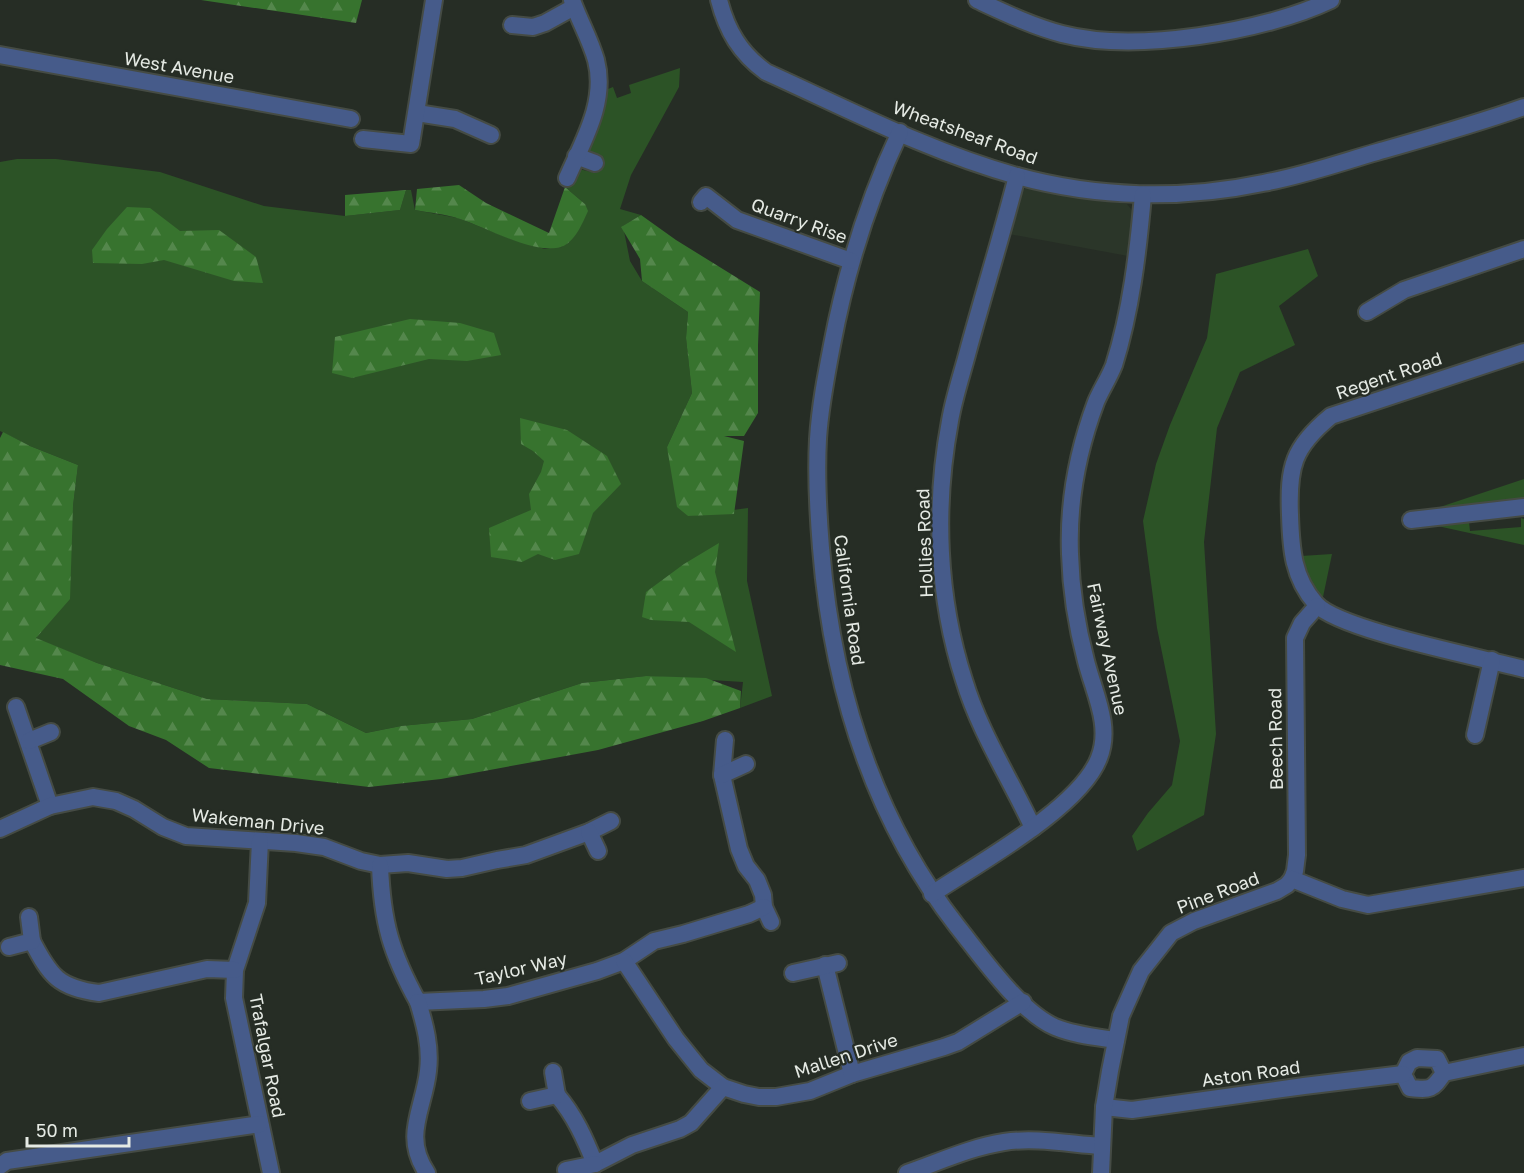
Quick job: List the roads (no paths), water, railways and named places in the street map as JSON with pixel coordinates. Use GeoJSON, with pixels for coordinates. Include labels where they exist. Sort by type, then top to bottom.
{"type":"FeatureCollection","features":[{"type":"Feature","properties":{"kind":"street"},"geometry":{"type":"LineString","coordinates":[[363,139],[411,144],[434,0]]}},
{"type":"Feature","properties":{"kind":"street","name":"Wheatsheaf Road"},"geometry":{"type":"LineString","coordinates":[[719,0],[728,29],[751,60],[766,72],[941,149],[1017,176],[1079,189],[1143,195],[1185,194],[1263,183],[1440,134],[1524,107]]}},
{"type":"Feature","properties":{"kind":"street"},"geometry":{"type":"LineString","coordinates":[[977,0],[1030,24],[1064,34],[1138,41],[1181,38],[1262,24],[1298,14],[1331,0]]}},
{"type":"Feature","properties":{"kind":"street"},"geometry":{"type":"LineString","coordinates":[[512,25],[533,27],[545,23],[573,3],[596,60],[599,84],[597,105],[567,178]]}},
{"type":"Feature","properties":{"kind":"street","name":"West Avenue"},"geometry":{"type":"LineString","coordinates":[[0,55],[351,119]]}},
{"type":"Feature","properties":{"kind":"street"},"geometry":{"type":"LineString","coordinates":[[417,113],[455,119],[491,135]]}},
{"type":"Feature","properties":{"kind":"street","name":"California Road"},"geometry":{"type":"LineString","coordinates":[[900,132],[874,191],[851,261],[825,383],[818,439],[818,513],[824,591],[837,665],[859,743],[885,807],[932,894],[997,977],[1035,1014],[1053,1026],[1088,1036],[1116,1040]]}},
{"type":"Feature","properties":{"kind":"street"},"geometry":{"type":"LineString","coordinates":[[576,156],[595,163]]}},
{"type":"Feature","properties":{"kind":"street","name":"Hollies Road"},"geometry":{"type":"LineString","coordinates":[[1017,176],[950,419],[941,487],[940,530],[945,600],[964,682],[980,725],[1033,828]]}},
{"type":"Feature","properties":{"kind":"street","name":"Quarry Rise"},"geometry":{"type":"LineString","coordinates":[[706,194],[737,220],[851,261]]}},
{"type":"Feature","properties":{"kind":"street","name":"Fairway Avenue"},"geometry":{"type":"LineString","coordinates":[[932,894],[1033,828],[1079,789],[1092,775],[1100,758],[1104,741],[1103,721],[1086,661],[1073,590],[1070,554],[1072,494],[1086,432],[1096,402],[1113,366],[1124,322],[1136,261],[1143,195]]}},
{"type":"Feature","properties":{"kind":"street"},"geometry":{"type":"LineString","coordinates":[[1367,312],[1404,290],[1524,249]]}},
{"type":"Feature","properties":{"kind":"street","name":"Regent Road"},"geometry":{"type":"LineString","coordinates":[[1317,606],[1303,585],[1293,562],[1290,501],[1291,470],[1299,449],[1314,430],[1331,416],[1524,352]]}},
{"type":"Feature","properties":{"kind":"street"},"geometry":{"type":"LineString","coordinates":[[1412,520],[1524,507]]}},
{"type":"Feature","properties":{"kind":"street"},"geometry":{"type":"LineString","coordinates":[[1317,606],[1351,623],[1524,669]]}},
{"type":"Feature","properties":{"kind":"street","name":"Beech Road"},"geometry":{"type":"LineString","coordinates":[[1292,879],[1297,855],[1294,638],[1302,623],[1317,606]]}},
{"type":"Feature","properties":{"kind":"street"},"geometry":{"type":"LineString","coordinates":[[1475,735],[1492,660]]}},
{"type":"Feature","properties":{"kind":"street"},"geometry":{"type":"LineString","coordinates":[[16,707],[50,806]]}},
{"type":"Feature","properties":{"kind":"street"},"geometry":{"type":"LineString","coordinates":[[29,741],[51,732]]}},
{"type":"Feature","properties":{"kind":"street","name":"Taylor Way"},"geometry":{"type":"LineString","coordinates":[[418,1002],[453,1002],[508,996],[624,961],[654,941],[749,914],[768,915],[757,880],[746,866],[739,849],[722,775],[725,740]]}},
{"type":"Feature","properties":{"kind":"street"},"geometry":{"type":"LineString","coordinates":[[722,775],[746,764]]}},
{"type":"Feature","properties":{"kind":"street","name":"Wakeman Drive"},"geometry":{"type":"LineString","coordinates":[[0,829],[50,806],[93,797],[117,801],[163,827],[186,836],[324,847],[360,861],[380,865],[408,863],[447,869],[526,855],[589,832],[611,821]]}},
{"type":"Feature","properties":{"kind":"street"},"geometry":{"type":"LineString","coordinates":[[589,832],[598,852]]}},
{"type":"Feature","properties":{"kind":"street","name":"Trafalgar Road"},"geometry":{"type":"LineString","coordinates":[[260,841],[257,903],[235,970],[234,998],[271,1173]]}},
{"type":"Feature","properties":{"kind":"street"},"geometry":{"type":"LineString","coordinates":[[380,865],[382,897],[390,942],[400,968],[418,1002],[429,1050],[428,1069],[415,1126],[417,1155],[427,1173]]}},
{"type":"Feature","properties":{"kind":"street"},"geometry":{"type":"LineString","coordinates":[[1292,879],[1368,905],[1524,878]]}},
{"type":"Feature","properties":{"kind":"street","name":"Pine Road"},"geometry":{"type":"LineString","coordinates":[[1101,1173],[1104,1107],[1116,1040],[1121,1016],[1141,971],[1171,933],[1194,921],[1277,891],[1292,879]]}},
{"type":"Feature","properties":{"kind":"street"},"geometry":{"type":"LineString","coordinates":[[29,917],[32,942],[45,966],[66,985],[85,991],[99,993],[207,969],[235,970]]}},
{"type":"Feature","properties":{"kind":"street"},"geometry":{"type":"LineString","coordinates":[[9,947],[32,942]]}},
{"type":"Feature","properties":{"kind":"street","name":"Mallen Drive"},"geometry":{"type":"LineString","coordinates":[[624,961],[676,1039],[701,1070],[723,1087],[759,1097],[776,1097],[810,1091],[852,1074],[958,1042],[1023,1002]]}},
{"type":"Feature","properties":{"kind":"street"},"geometry":{"type":"LineString","coordinates":[[793,973],[831,964],[852,1074]]}},
{"type":"Feature","properties":{"kind":"street"},"geometry":{"type":"LineString","coordinates":[[1403,1074],[1410,1088],[1428,1090],[1435,1086],[1444,1072],[1524,1056]]}},
{"type":"Feature","properties":{"kind":"street","name":"Aston Road"},"geometry":{"type":"LineString","coordinates":[[1104,1107],[1132,1110],[1403,1074],[1409,1062],[1417,1058],[1437,1059],[1444,1072]]}},
{"type":"Feature","properties":{"kind":"street"},"geometry":{"type":"LineString","coordinates":[[553,1072],[557,1095],[566,1105],[581,1131],[595,1164]]}},
{"type":"Feature","properties":{"kind":"street"},"geometry":{"type":"LineString","coordinates":[[566,1170],[595,1164],[632,1145],[680,1129],[690,1123],[723,1087]]}},
{"type":"Feature","properties":{"kind":"street"},"geometry":{"type":"LineString","coordinates":[[530,1101],[557,1095]]}},
{"type":"Feature","properties":{"kind":"street"},"geometry":{"type":"LineString","coordinates":[[2,1160],[260,1124]]}},
{"type":"Feature","properties":{"kind":"street"},"geometry":{"type":"LineString","coordinates":[[907,1173],[984,1146],[1006,1142],[1027,1141],[1101,1146]]}}]}
